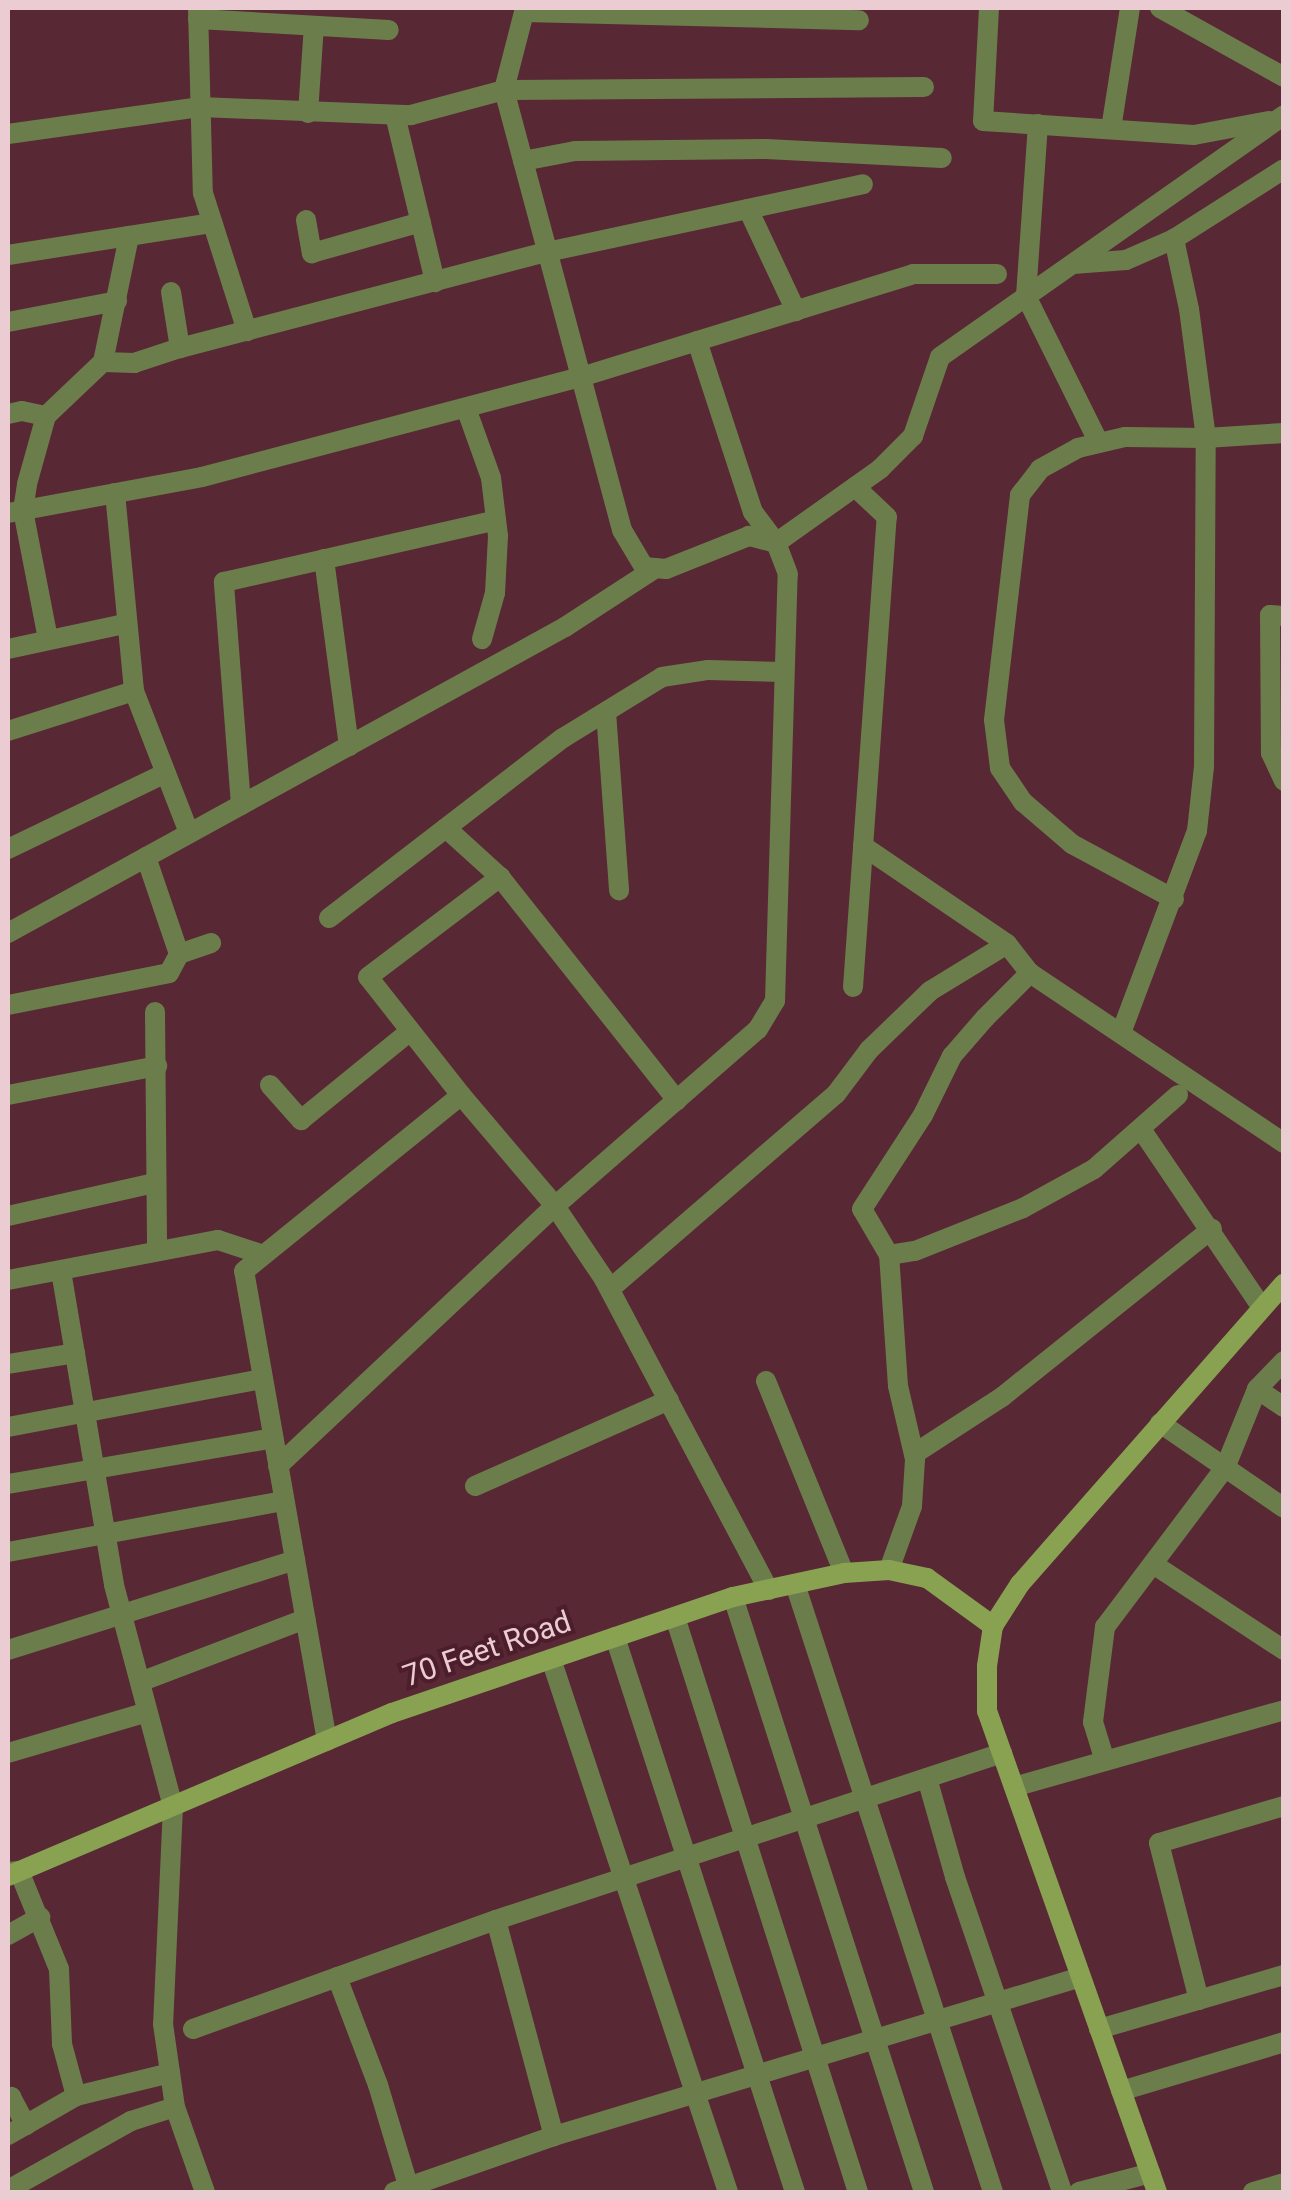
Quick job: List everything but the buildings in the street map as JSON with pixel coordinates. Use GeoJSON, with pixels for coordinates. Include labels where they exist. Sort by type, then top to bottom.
{"type":"FeatureCollection","features":[{"type":"Feature","properties":{"kind":"street"},"geometry":{"type":"LineString","coordinates":[[989,8],[984,120],[1194,134],[1281,119]]}},
{"type":"Feature","properties":{"kind":"street"},"geometry":{"type":"LineString","coordinates":[[1111,129],[1130,8]]}},
{"type":"Feature","properties":{"kind":"street"},"geometry":{"type":"LineString","coordinates":[[1160,8],[1185,13],[1284,76]]}},
{"type":"Feature","properties":{"kind":"street"},"geometry":{"type":"LineString","coordinates":[[859,20],[524,10],[504,90],[622,530],[644,567],[666,569],[749,536],[776,543],[855,487],[913,436],[940,356],[1281,119]]}},
{"type":"Feature","properties":{"kind":"street"},"geometry":{"type":"LineString","coordinates":[[247,331],[203,193],[198,13],[389,30]]}},
{"type":"Feature","properties":{"kind":"street"},"geometry":{"type":"LineString","coordinates":[[308,113],[314,26]]}},
{"type":"Feature","properties":{"kind":"street"},"geometry":{"type":"LineString","coordinates":[[8,134],[199,107],[411,115],[504,90],[924,87]]}},
{"type":"Feature","properties":{"kind":"street"},"geometry":{"type":"LineString","coordinates":[[395,114],[435,282]]}},
{"type":"Feature","properties":{"kind":"street"},"geometry":{"type":"LineString","coordinates":[[1038,124],[1026,296],[1099,443]]}},
{"type":"Feature","properties":{"kind":"street"},"geometry":{"type":"LineString","coordinates":[[523,161],[576,152],[766,149],[942,158]]}},
{"type":"Feature","properties":{"kind":"street"},"geometry":{"type":"LineString","coordinates":[[1071,264],[1126,260],[1174,239],[1284,169]]}},
{"type":"Feature","properties":{"kind":"street"},"geometry":{"type":"LineString","coordinates":[[103,362],[134,364],[180,348],[548,252],[863,184]]}},
{"type":"Feature","properties":{"kind":"street"},"geometry":{"type":"LineString","coordinates":[[748,209],[796,311]]}},
{"type":"Feature","properties":{"kind":"street"},"geometry":{"type":"LineString","coordinates":[[306,220],[312,253],[421,222]]}},
{"type":"Feature","properties":{"kind":"street"},"geometry":{"type":"LineString","coordinates":[[8,255],[213,224]]}},
{"type":"Feature","properties":{"kind":"street"},"geometry":{"type":"LineString","coordinates":[[48,639],[15,511],[46,416],[103,362],[129,236]]}},
{"type":"Feature","properties":{"kind":"street"},"geometry":{"type":"LineString","coordinates":[[1120,1034],[1150,948],[1174,899],[1196,832],[1204,767],[1206,438],[1189,308],[1174,239]]}},
{"type":"Feature","properties":{"kind":"street"},"geometry":{"type":"LineString","coordinates":[[15,511],[202,477],[466,408],[581,377],[913,274],[997,274]]}},
{"type":"Feature","properties":{"kind":"street"},"geometry":{"type":"LineString","coordinates":[[171,292],[180,348]]}},
{"type":"Feature","properties":{"kind":"street"},"geometry":{"type":"LineString","coordinates":[[8,322],[117,302]]}},
{"type":"Feature","properties":{"kind":"street"},"geometry":{"type":"LineString","coordinates":[[278,1466],[555,1206],[758,1029],[774,1001],[788,574],[776,543],[753,512],[696,341]]}},
{"type":"Feature","properties":{"kind":"street"},"geometry":{"type":"LineString","coordinates":[[466,408],[491,478],[496,520],[495,592],[482,639]]}},
{"type":"Feature","properties":{"kind":"street"},"geometry":{"type":"LineString","coordinates":[[8,414],[22,411],[46,416]]}},
{"type":"Feature","properties":{"kind":"street"},"geometry":{"type":"LineString","coordinates":[[1174,899],[1072,844],[1023,802],[1000,768],[994,720],[1020,495],[1040,470],[1078,448],[1125,437],[1206,438],[1284,432]]}},
{"type":"Feature","properties":{"kind":"street"},"geometry":{"type":"LineString","coordinates":[[853,986],[887,517],[855,487]]}},
{"type":"Feature","properties":{"kind":"street"},"geometry":{"type":"LineString","coordinates":[[115,493],[134,691],[190,833]]}},
{"type":"Feature","properties":{"kind":"street"},"geometry":{"type":"LineString","coordinates":[[241,806],[224,582],[496,520]]}},
{"type":"Feature","properties":{"kind":"street"},"geometry":{"type":"LineString","coordinates":[[324,559],[349,746]]}},
{"type":"Feature","properties":{"kind":"street"},"geometry":{"type":"LineString","coordinates":[[8,933],[565,627],[656,568]]}},
{"type":"Feature","properties":{"kind":"street"},"geometry":{"type":"LineString","coordinates":[[1284,616],[1270,616],[1271,754],[1284,781]]}},
{"type":"Feature","properties":{"kind":"street"},"geometry":{"type":"LineString","coordinates":[[8,649],[125,624]]}},
{"type":"Feature","properties":{"kind":"street"},"geometry":{"type":"LineString","coordinates":[[329,918],[564,738],[662,677],[708,670],[784,672]]}},
{"type":"Feature","properties":{"kind":"street"},"geometry":{"type":"LineString","coordinates":[[8,731],[134,691]]}},
{"type":"Feature","properties":{"kind":"street"},"geometry":{"type":"LineString","coordinates":[[606,712],[619,890]]}},
{"type":"Feature","properties":{"kind":"street"},"geometry":{"type":"LineString","coordinates":[[8,849],[166,773]]}},
{"type":"Feature","properties":{"kind":"street"},"geometry":{"type":"LineString","coordinates":[[446,828],[500,877],[677,1100]]}},
{"type":"Feature","properties":{"kind":"street"},"geometry":{"type":"LineString","coordinates":[[863,846],[1007,944],[1030,973],[1284,1142]]}},
{"type":"Feature","properties":{"kind":"street"},"geometry":{"type":"LineString","coordinates":[[146,857],[179,954]]}},
{"type":"Feature","properties":{"kind":"street"},"geometry":{"type":"LineString","coordinates":[[500,877],[368,977],[555,1206],[610,1289],[768,1590]]}},
{"type":"Feature","properties":{"kind":"street"},"geometry":{"type":"LineString","coordinates":[[8,1005],[169,973],[179,954],[211,943]]}},
{"type":"Feature","properties":{"kind":"street"},"geometry":{"type":"LineString","coordinates":[[610,1289],[836,1094],[869,1050],[930,991],[1007,944]]}},
{"type":"Feature","properties":{"kind":"street"},"geometry":{"type":"LineString","coordinates":[[889,1570],[912,1506],[914,1454],[898,1386],[889,1255],[862,1209],[923,1115],[952,1056],[1030,973]]}},
{"type":"Feature","properties":{"kind":"street"},"geometry":{"type":"LineString","coordinates":[[155,1012],[157,1251]]}},
{"type":"Feature","properties":{"kind":"street"},"geometry":{"type":"LineString","coordinates":[[270,1085],[300,1120],[410,1031]]}},
{"type":"Feature","properties":{"kind":"street"},"geometry":{"type":"LineString","coordinates":[[8,1095],[157,1066]]}},
{"type":"Feature","properties":{"kind":"street"},"geometry":{"type":"LineString","coordinates":[[327,1741],[244,1271],[461,1095]]}},
{"type":"Feature","properties":{"kind":"street"},"geometry":{"type":"LineString","coordinates":[[889,1255],[916,1251],[1023,1208],[1094,1170],[1178,1095]]}},
{"type":"Feature","properties":{"kind":"street"},"geometry":{"type":"LineString","coordinates":[[1141,1129],[1262,1308]]}},
{"type":"Feature","properties":{"kind":"street"},"geometry":{"type":"LineString","coordinates":[[8,1216],[155,1184]]}},
{"type":"Feature","properties":{"kind":"street"},"geometry":{"type":"LineString","coordinates":[[914,1454],[1002,1397],[1212,1229]]}},
{"type":"Feature","properties":{"kind":"street"},"geometry":{"type":"LineString","coordinates":[[8,1280],[218,1240],[264,1255]]}},
{"type":"Feature","properties":{"kind":"street"},"geometry":{"type":"LineString","coordinates":[[61,1271],[122,1614],[173,1806],[163,2024],[175,2108],[204,2192]]}},
{"type":"Feature","properties":{"kind":"street"},"geometry":{"type":"LineString","coordinates":[[1079,2192],[1154,2183],[987,1711],[993,1626],[1020,1584],[1284,1284]]}},
{"type":"Feature","properties":{"kind":"street"},"geometry":{"type":"LineString","coordinates":[[8,1364],[75,1353]]}},
{"type":"Feature","properties":{"kind":"street"},"geometry":{"type":"LineString","coordinates":[[1105,1761],[1093,1722],[1105,1627],[1225,1468],[1257,1389],[1284,1361]]}},
{"type":"Feature","properties":{"kind":"street"},"geometry":{"type":"LineString","coordinates":[[8,1427],[263,1379]]}},
{"type":"Feature","properties":{"kind":"street"},"geometry":{"type":"LineString","coordinates":[[766,1381],[844,1573]]}},
{"type":"Feature","properties":{"kind":"street"},"geometry":{"type":"LineString","coordinates":[[1257,1389],[1284,1407]]}},
{"type":"Feature","properties":{"kind":"street"},"geometry":{"type":"LineString","coordinates":[[475,1486],[669,1400]]}},
{"type":"Feature","properties":{"kind":"street"},"geometry":{"type":"LineString","coordinates":[[1160,1424],[1284,1508]]}},
{"type":"Feature","properties":{"kind":"street"},"geometry":{"type":"LineString","coordinates":[[8,1484],[95,1472],[273,1438]]}},
{"type":"Feature","properties":{"kind":"street"},"geometry":{"type":"LineString","coordinates":[[8,1552],[105,1531],[284,1501]]}},
{"type":"Feature","properties":{"kind":"street"},"geometry":{"type":"LineString","coordinates":[[8,1650],[294,1560]]}},
{"type":"Feature","properties":{"kind":"street"},"geometry":{"type":"LineString","coordinates":[[1153,1564],[1284,1650]]}},
{"type":"Feature","properties":{"kind":"street","name":"70 Feet Road"},"geometry":{"type":"LineString","coordinates":[[11,1873],[392,1713],[733,1597],[844,1573],[889,1570],[927,1578],[993,1626]]}},
{"type":"Feature","properties":{"kind":"street"},"geometry":{"type":"LineString","coordinates":[[796,1584],[994,2192]]}},
{"type":"Feature","properties":{"kind":"street"},"geometry":{"type":"LineString","coordinates":[[733,1597],[878,2038],[924,2192]]}},
{"type":"Feature","properties":{"kind":"street"},"geometry":{"type":"LineString","coordinates":[[675,1617],[858,2192]]}},
{"type":"Feature","properties":{"kind":"street"},"geometry":{"type":"LineString","coordinates":[[140,1682],[305,1619]]}},
{"type":"Feature","properties":{"kind":"street"},"geometry":{"type":"LineString","coordinates":[[614,1638],[795,2192]]}},
{"type":"Feature","properties":{"kind":"street"},"geometry":{"type":"LineString","coordinates":[[551,1659],[728,2192]]}},
{"type":"Feature","properties":{"kind":"street"},"geometry":{"type":"LineString","coordinates":[[1014,1787],[1284,1710]]}},
{"type":"Feature","properties":{"kind":"street"},"geometry":{"type":"LineString","coordinates":[[8,1753],[147,1712]]}},
{"type":"Feature","properties":{"kind":"street"},"geometry":{"type":"LineString","coordinates":[[193,2029],[496,1920],[1002,1753]]}},
{"type":"Feature","properties":{"kind":"street"},"geometry":{"type":"LineString","coordinates":[[927,1778],[1062,2192]]}},
{"type":"Feature","properties":{"kind":"street"},"geometry":{"type":"LineString","coordinates":[[1199,2000],[1159,1842],[1284,1806]]}},
{"type":"Feature","properties":{"kind":"street"},"geometry":{"type":"LineString","coordinates":[[11,1873],[40,1916],[58,1968],[62,2044],[76,2096]]}},
{"type":"Feature","properties":{"kind":"street"},"geometry":{"type":"LineString","coordinates":[[8,1935],[40,1916]]}},
{"type":"Feature","properties":{"kind":"street"},"geometry":{"type":"LineString","coordinates":[[496,1920],[554,2136]]}},
{"type":"Feature","properties":{"kind":"street"},"geometry":{"type":"LineString","coordinates":[[1100,2029],[1284,1974]]}},
{"type":"Feature","properties":{"kind":"street"},"geometry":{"type":"LineString","coordinates":[[337,1978],[378,2085],[404,2191],[554,2136],[1081,1977]]}},
{"type":"Feature","properties":{"kind":"street"},"geometry":{"type":"LineString","coordinates":[[1122,2092],[1284,2042]]}},
{"type":"Feature","properties":{"kind":"street"},"geometry":{"type":"LineString","coordinates":[[8,2099],[11,2097],[17,2130],[76,2096],[170,2074]]}},
{"type":"Feature","properties":{"kind":"street"},"geometry":{"type":"LineString","coordinates":[[8,2190],[114,2130],[175,2108]]}},
{"type":"Feature","properties":{"kind":"street"},"geometry":{"type":"LineString","coordinates":[[1252,2192],[1284,2183]]}}]}
